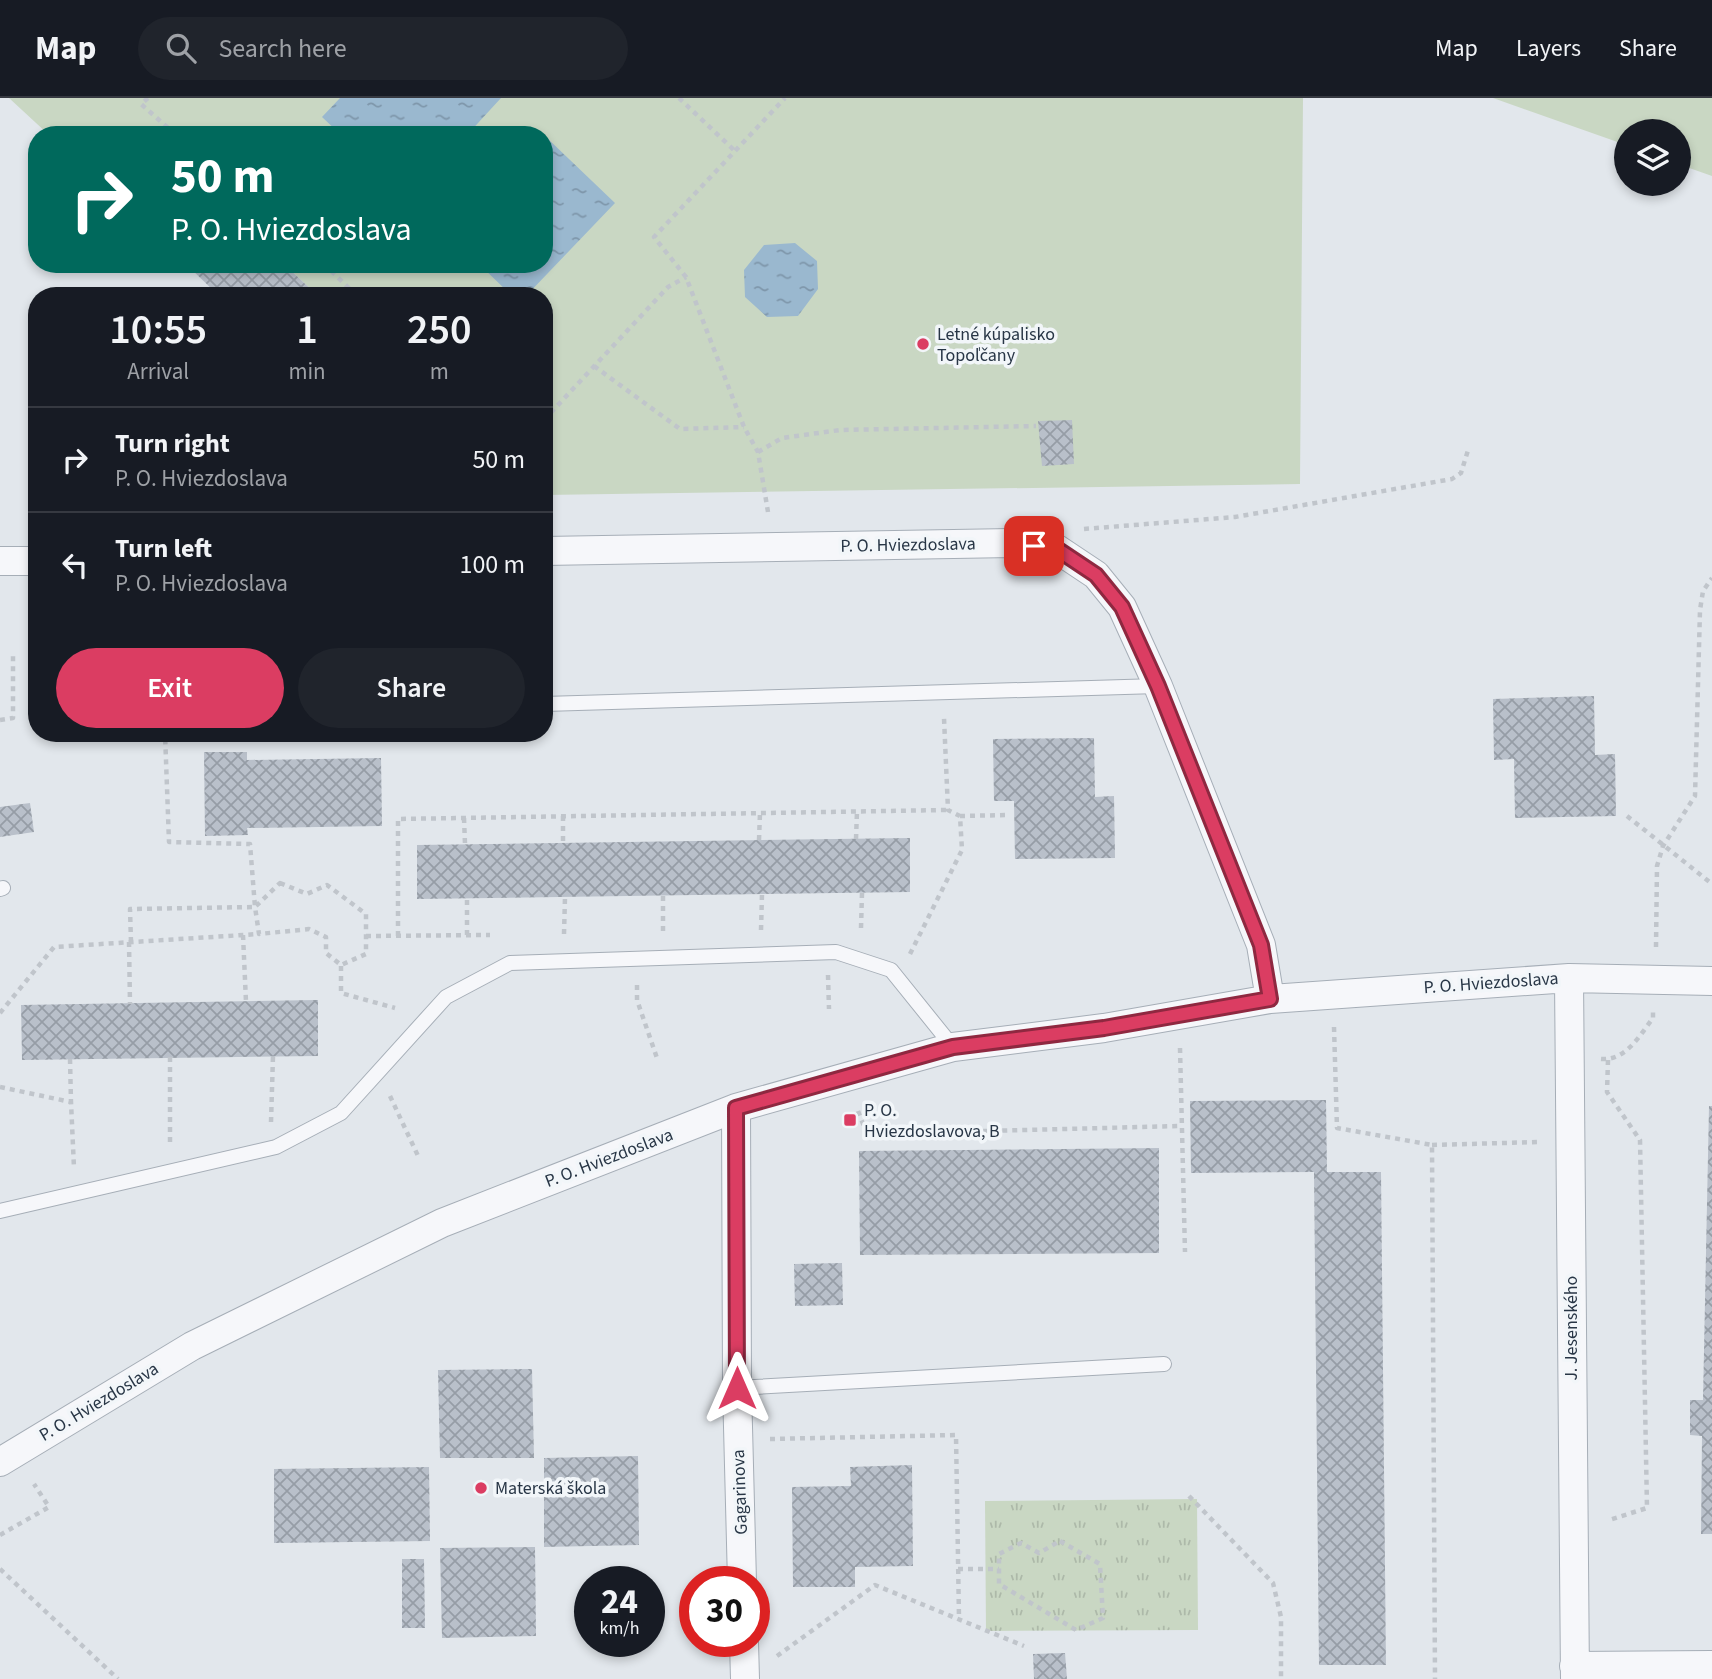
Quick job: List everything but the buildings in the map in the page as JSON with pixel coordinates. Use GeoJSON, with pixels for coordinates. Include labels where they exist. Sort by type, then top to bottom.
{"type":"FeatureCollection","features":[{"type":"Feature","properties":{"kind":"street","name":"P. O. Hviezdoslava"},"geometry":{"type":"LineString","coordinates":[[553,551],[1012,543],[1057,549],[1096,575],[1122,607],[1158,686],[1261,945],[1270,999]]}},
{"type":"Feature","properties":{"kind":"street"},"geometry":{"type":"LineString","coordinates":[[0,561],[28,561]]}},
{"type":"Feature","properties":{"kind":"street","name":"P. O. Hviezdoslava"},"geometry":{"type":"LineString","coordinates":[[0,1462],[192,1346],[442,1223],[736,1108],[953,1047],[1104,1028],[1270,999],[1569,978],[1712,981]]}},
{"type":"Feature","properties":{"kind":"street","name":"J. Jesenského"},"geometry":{"type":"LineString","coordinates":[[1569,978],[1575,1673]]}},
{"type":"Feature","properties":{"kind":"street","name":"Gagarinova"},"geometry":{"type":"LineString","coordinates":[[736,1108],[737,1388],[742,1566]]}},
{"type":"Feature","properties":{"kind":"street"},"geometry":{"type":"LineString","coordinates":[[744,1657],[745,1679]]}},
{"type":"Feature","properties":{"kind":"street"},"geometry":{"type":"LineString","coordinates":[[1575,1673],[1712,1665]]}},
{"type":"Feature","properties":{"kind":"lane"},"geometry":{"type":"LineString","coordinates":[[553,704],[1158,686]]}},
{"type":"Feature","properties":{"kind":"lane"},"geometry":{"type":"LineString","coordinates":[[0,1211],[276,1146],[341,1114],[446,997],[510,962],[836,952],[891,970],[953,1047]]}},
{"type":"Feature","properties":{"kind":"lane"},"geometry":{"type":"LineString","coordinates":[[737,1388],[1164,1364]]}},
{"type":"Feature","properties":{"kind":"path"},"geometry":{"type":"LineString","coordinates":[[148,98],[141,104],[166,126]]}},
{"type":"Feature","properties":{"kind":"path"},"geometry":{"type":"LineString","coordinates":[[680,98],[735,151]]}},
{"type":"Feature","properties":{"kind":"path"},"geometry":{"type":"LineString","coordinates":[[768,512],[758,452],[744,427],[686,276],[654,237],[785,98]]}},
{"type":"Feature","properties":{"kind":"path"},"geometry":{"type":"LineString","coordinates":[[333,273],[348,287]]}},
{"type":"Feature","properties":{"kind":"path"},"geometry":{"type":"LineString","coordinates":[[553,410],[668,287],[686,276]]}},
{"type":"Feature","properties":{"kind":"path"},"geometry":{"type":"LineString","coordinates":[[594,366],[680,429],[744,427]]}},
{"type":"Feature","properties":{"kind":"path"},"geometry":{"type":"LineString","coordinates":[[758,452],[782,438],[840,430],[1036,426]]}},
{"type":"Feature","properties":{"kind":"path"},"geometry":{"type":"LineString","coordinates":[[1078,529],[1235,517],[1452,479],[1461,473],[1469,447]]}},
{"type":"Feature","properties":{"kind":"path"},"geometry":{"type":"LineString","coordinates":[[1656,940],[1657,866],[1663,846],[1680,825],[1695,796],[1700,610],[1703,591],[1712,578]]}},
{"type":"Feature","properties":{"kind":"path"},"geometry":{"type":"LineString","coordinates":[[0,720],[13,718],[13,653]]}},
{"type":"Feature","properties":{"kind":"path"},"geometry":{"type":"LineString","coordinates":[[943,692],[948,810]]}},
{"type":"Feature","properties":{"kind":"path"},"geometry":{"type":"LineString","coordinates":[[165,742],[169,842],[250,844],[259,934]]}},
{"type":"Feature","properties":{"kind":"path"},"geometry":{"type":"LineString","coordinates":[[398,936],[398,819],[948,810],[960,816],[1010,815]]}},
{"type":"Feature","properties":{"kind":"path"},"geometry":{"type":"LineString","coordinates":[[856,839],[857,811]]}},
{"type":"Feature","properties":{"kind":"path"},"geometry":{"type":"LineString","coordinates":[[759,840],[760,813]]}},
{"type":"Feature","properties":{"kind":"path"},"geometry":{"type":"LineString","coordinates":[[563,816],[563,843]]}},
{"type":"Feature","properties":{"kind":"path"},"geometry":{"type":"LineString","coordinates":[[910,954],[962,850],[960,816]]}},
{"type":"Feature","properties":{"kind":"path"},"geometry":{"type":"LineString","coordinates":[[1627,816],[1712,884]]}},
{"type":"Feature","properties":{"kind":"path"},"geometry":{"type":"LineString","coordinates":[[464,818],[465,844]]}},
{"type":"Feature","properties":{"kind":"path"},"geometry":{"type":"LineString","coordinates":[[130,1004],[130,909],[255,907],[280,883],[307,894],[327,885],[366,914],[366,954],[341,965]]}},
{"type":"Feature","properties":{"kind":"path"},"geometry":{"type":"LineString","coordinates":[[861,928],[862,893]]}},
{"type":"Feature","properties":{"kind":"path"},"geometry":{"type":"LineString","coordinates":[[761,930],[762,894]]}},
{"type":"Feature","properties":{"kind":"path"},"geometry":{"type":"LineString","coordinates":[[663,896],[663,932]]}},
{"type":"Feature","properties":{"kind":"path"},"geometry":{"type":"LineString","coordinates":[[564,934],[565,897]]}},
{"type":"Feature","properties":{"kind":"path"},"geometry":{"type":"LineString","coordinates":[[467,898],[467,935]]}},
{"type":"Feature","properties":{"kind":"path"},"geometry":{"type":"LineString","coordinates":[[0,1013],[54,947],[309,929],[326,937],[327,953],[341,965],[341,993],[395,1008]]}},
{"type":"Feature","properties":{"kind":"path"},"geometry":{"type":"LineString","coordinates":[[243,935],[246,1002]]}},
{"type":"Feature","properties":{"kind":"path"},"geometry":{"type":"LineString","coordinates":[[366,936],[490,935]]}},
{"type":"Feature","properties":{"kind":"path"},"geometry":{"type":"LineString","coordinates":[[637,1000],[658,1061]]}},
{"type":"Feature","properties":{"kind":"path"},"geometry":{"type":"LineString","coordinates":[[1609,1520],[1647,1508],[1640,1140],[1607,1092],[1608,1060],[1625,1052],[1653,1018]]}},
{"type":"Feature","properties":{"kind":"path"},"geometry":{"type":"LineString","coordinates":[[1334,1027],[1337,1128],[1432,1145],[1541,1142]]}},
{"type":"Feature","properties":{"kind":"path"},"geometry":{"type":"LineString","coordinates":[[1180,1048],[1185,1252]]}},
{"type":"Feature","properties":{"kind":"path"},"geometry":{"type":"LineString","coordinates":[[271,1122],[273,1056]]}},
{"type":"Feature","properties":{"kind":"path"},"geometry":{"type":"LineString","coordinates":[[170,1057],[170,1145]]}},
{"type":"Feature","properties":{"kind":"path"},"geometry":{"type":"LineString","coordinates":[[70,1059],[74,1168]]}},
{"type":"Feature","properties":{"kind":"path"},"geometry":{"type":"LineString","coordinates":[[374,1076],[395,1102],[419,1158]]}},
{"type":"Feature","properties":{"kind":"path"},"geometry":{"type":"LineString","coordinates":[[0,1087],[71,1102]]}},
{"type":"Feature","properties":{"kind":"path"},"geometry":{"type":"LineString","coordinates":[[858,1111],[867,1135],[1181,1126]]}},
{"type":"Feature","properties":{"kind":"path"},"geometry":{"type":"LineString","coordinates":[[1432,1145],[1435,1679]]}},
{"type":"Feature","properties":{"kind":"path"},"geometry":{"type":"LineString","coordinates":[[766,1439],[956,1435],[959,1619]]}},
{"type":"Feature","properties":{"kind":"path"},"geometry":{"type":"LineString","coordinates":[[0,1535],[49,1507],[34,1484]]}},
{"type":"Feature","properties":{"kind":"path"},"geometry":{"type":"LineString","coordinates":[[1189,1496],[1273,1583],[1281,1617],[1281,1679]]}},
{"type":"Feature","properties":{"kind":"path"},"geometry":{"type":"LineString","coordinates":[[1060,1541],[1100,1564],[1102,1618],[1076,1630],[999,1584],[999,1569],[999,1554],[1021,1543],[1039,1553],[1060,1541]]}},
{"type":"Feature","properties":{"kind":"path"},"geometry":{"type":"LineString","coordinates":[[0,1569],[118,1679]]}},
{"type":"Feature","properties":{"kind":"path"},"geometry":{"type":"LineString","coordinates":[[958,1569],[999,1569]]}},
{"type":"Feature","properties":{"kind":"path"},"geometry":{"type":"LineString","coordinates":[[776,1656],[875,1585],[1024,1646]]}},
{"type":"Feature","properties":{"kind":"green space","name":"Letné kúpalisko Topoľčany"},"geometry":{"type":"Polygon","coordinates":[[[9,98],[1303,98],[1300,484],[553,495],[553,287],[308,287],[294,273],[553,273],[553,126],[39,126],[9,98]]]}},
{"type":"Feature","properties":{"kind":"green space"},"geometry":{"type":"Polygon","coordinates":[[[1493,98],[1712,98],[1712,176],[1691,169],[1691,119],[1614,119],[1614,141],[1493,98]]]}},
{"type":"Feature","properties":{"kind":"green space"},"geometry":{"type":"Polygon","coordinates":[[[1197,1499],[1198,1630],[986,1631],[985,1501],[1197,1499]]]}},
{"type":"Feature","properties":{"kind":"water"},"geometry":{"type":"Polygon","coordinates":[[[340,98],[501,98],[475,126],[332,126],[322,117],[340,98]]]}},
{"type":"Feature","properties":{"kind":"water"},"geometry":{"type":"Polygon","coordinates":[[[553,144],[615,203],[553,268],[553,144]]]}},
{"type":"Feature","properties":{"kind":"water"},"geometry":{"type":"Polygon","coordinates":[[[795,243],[817,261],[818,289],[798,316],[767,317],[745,297],[744,270],[764,245],[795,243]]]}},
{"type":"Feature","properties":{"kind":"water"},"geometry":{"type":"Polygon","coordinates":[[[488,273],[548,273],[535,287],[503,287],[488,273]]]}},
{"type":"Feature","properties":{"kind":"place","name":"Letné kúpalisko Topoľčany"},"geometry":{"type":"Point","coordinates":[923,344]}},
{"type":"Feature","properties":{"kind":"place","name":"P. O. Hviezdoslavova, B"},"geometry":{"type":"Point","coordinates":[850,1120]}},
{"type":"Feature","properties":{"kind":"place","name":"Materská škola"},"geometry":{"type":"Point","coordinates":[481,1488]}},
{"type":"Feature","properties":{"kind":"route"},"geometry":{"type":"LineString","coordinates":[[737,1388],[736,1108],[953,1047],[1104,1028],[1270,999],[1261,945],[1158,686],[1122,607],[1096,575],[1057,549],[1034,546]]}}]}
